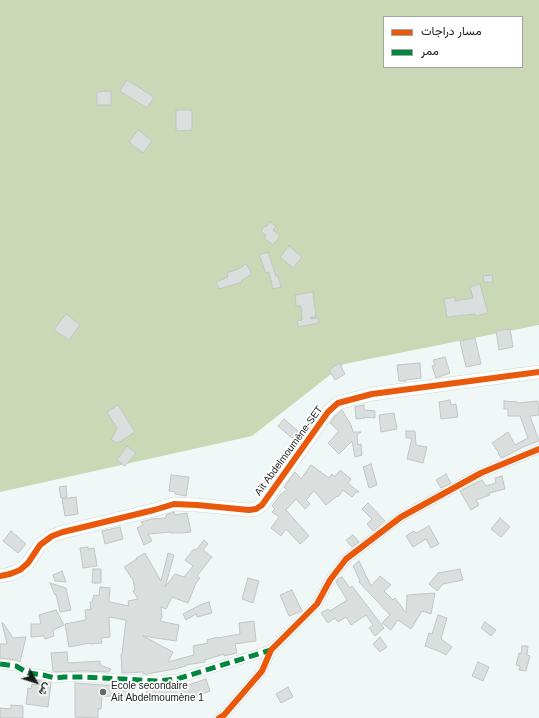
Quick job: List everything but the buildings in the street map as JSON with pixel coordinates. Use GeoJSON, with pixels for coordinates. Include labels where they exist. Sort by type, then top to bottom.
{"type":"FeatureCollection","features":[{"type":"Feature","properties":{"kind":"street","name":"Aït Abdelmoumène-SET"},"geometry":{"type":"LineString","coordinates":[[0,576],[20,570],[28,563],[40,545],[52,536],[64,532],[174,504],[197,504],[249,510],[256,509],[262,505],[328,412],[338,403],[372,394],[539,372]]}},
{"type":"Feature","properties":{"kind":"street"},"geometry":{"type":"LineString","coordinates":[[219,718],[262,671],[271,650],[317,604],[330,580],[346,559],[402,517],[481,473],[539,449]]}},
{"type":"Feature","properties":{"kind":"street"},"geometry":{"type":"LineString","coordinates":[[0,664],[16,666],[28,672],[43,674],[55,678],[85,677],[158,681],[177,679],[271,650]]}},
{"type":"Feature","properties":{"kind":"green space"},"geometry":{"type":"Polygon","coordinates":[[[0,0],[539,0],[539,325],[344,364],[252,436],[0,492],[0,0]]]}},
{"type":"Feature","properties":{"kind":"marked path"},"geometry":{"type":"LineString","coordinates":[[0,664],[16,666],[28,673],[55,678],[85,677],[158,681],[177,679],[271,650]]}},
{"type":"Feature","properties":{"kind":"cycle path"},"geometry":{"type":"LineString","coordinates":[[0,576],[20,570],[28,563],[40,545],[52,536],[63,532],[174,504],[249,510],[256,509],[262,505],[328,412],[338,403],[372,394],[539,372]]}},
{"type":"Feature","properties":{"kind":"cycle path"},"geometry":{"type":"LineString","coordinates":[[219,718],[224,715],[262,671],[271,650],[317,604],[330,580],[346,559],[401,517],[481,473],[539,449]]}},
{"type":"Feature","properties":{"kind":"place","name":"Ecole secondaire Ait Abdelmoumène 1"},"geometry":{"type":"Point","coordinates":[103,692]}}]}
